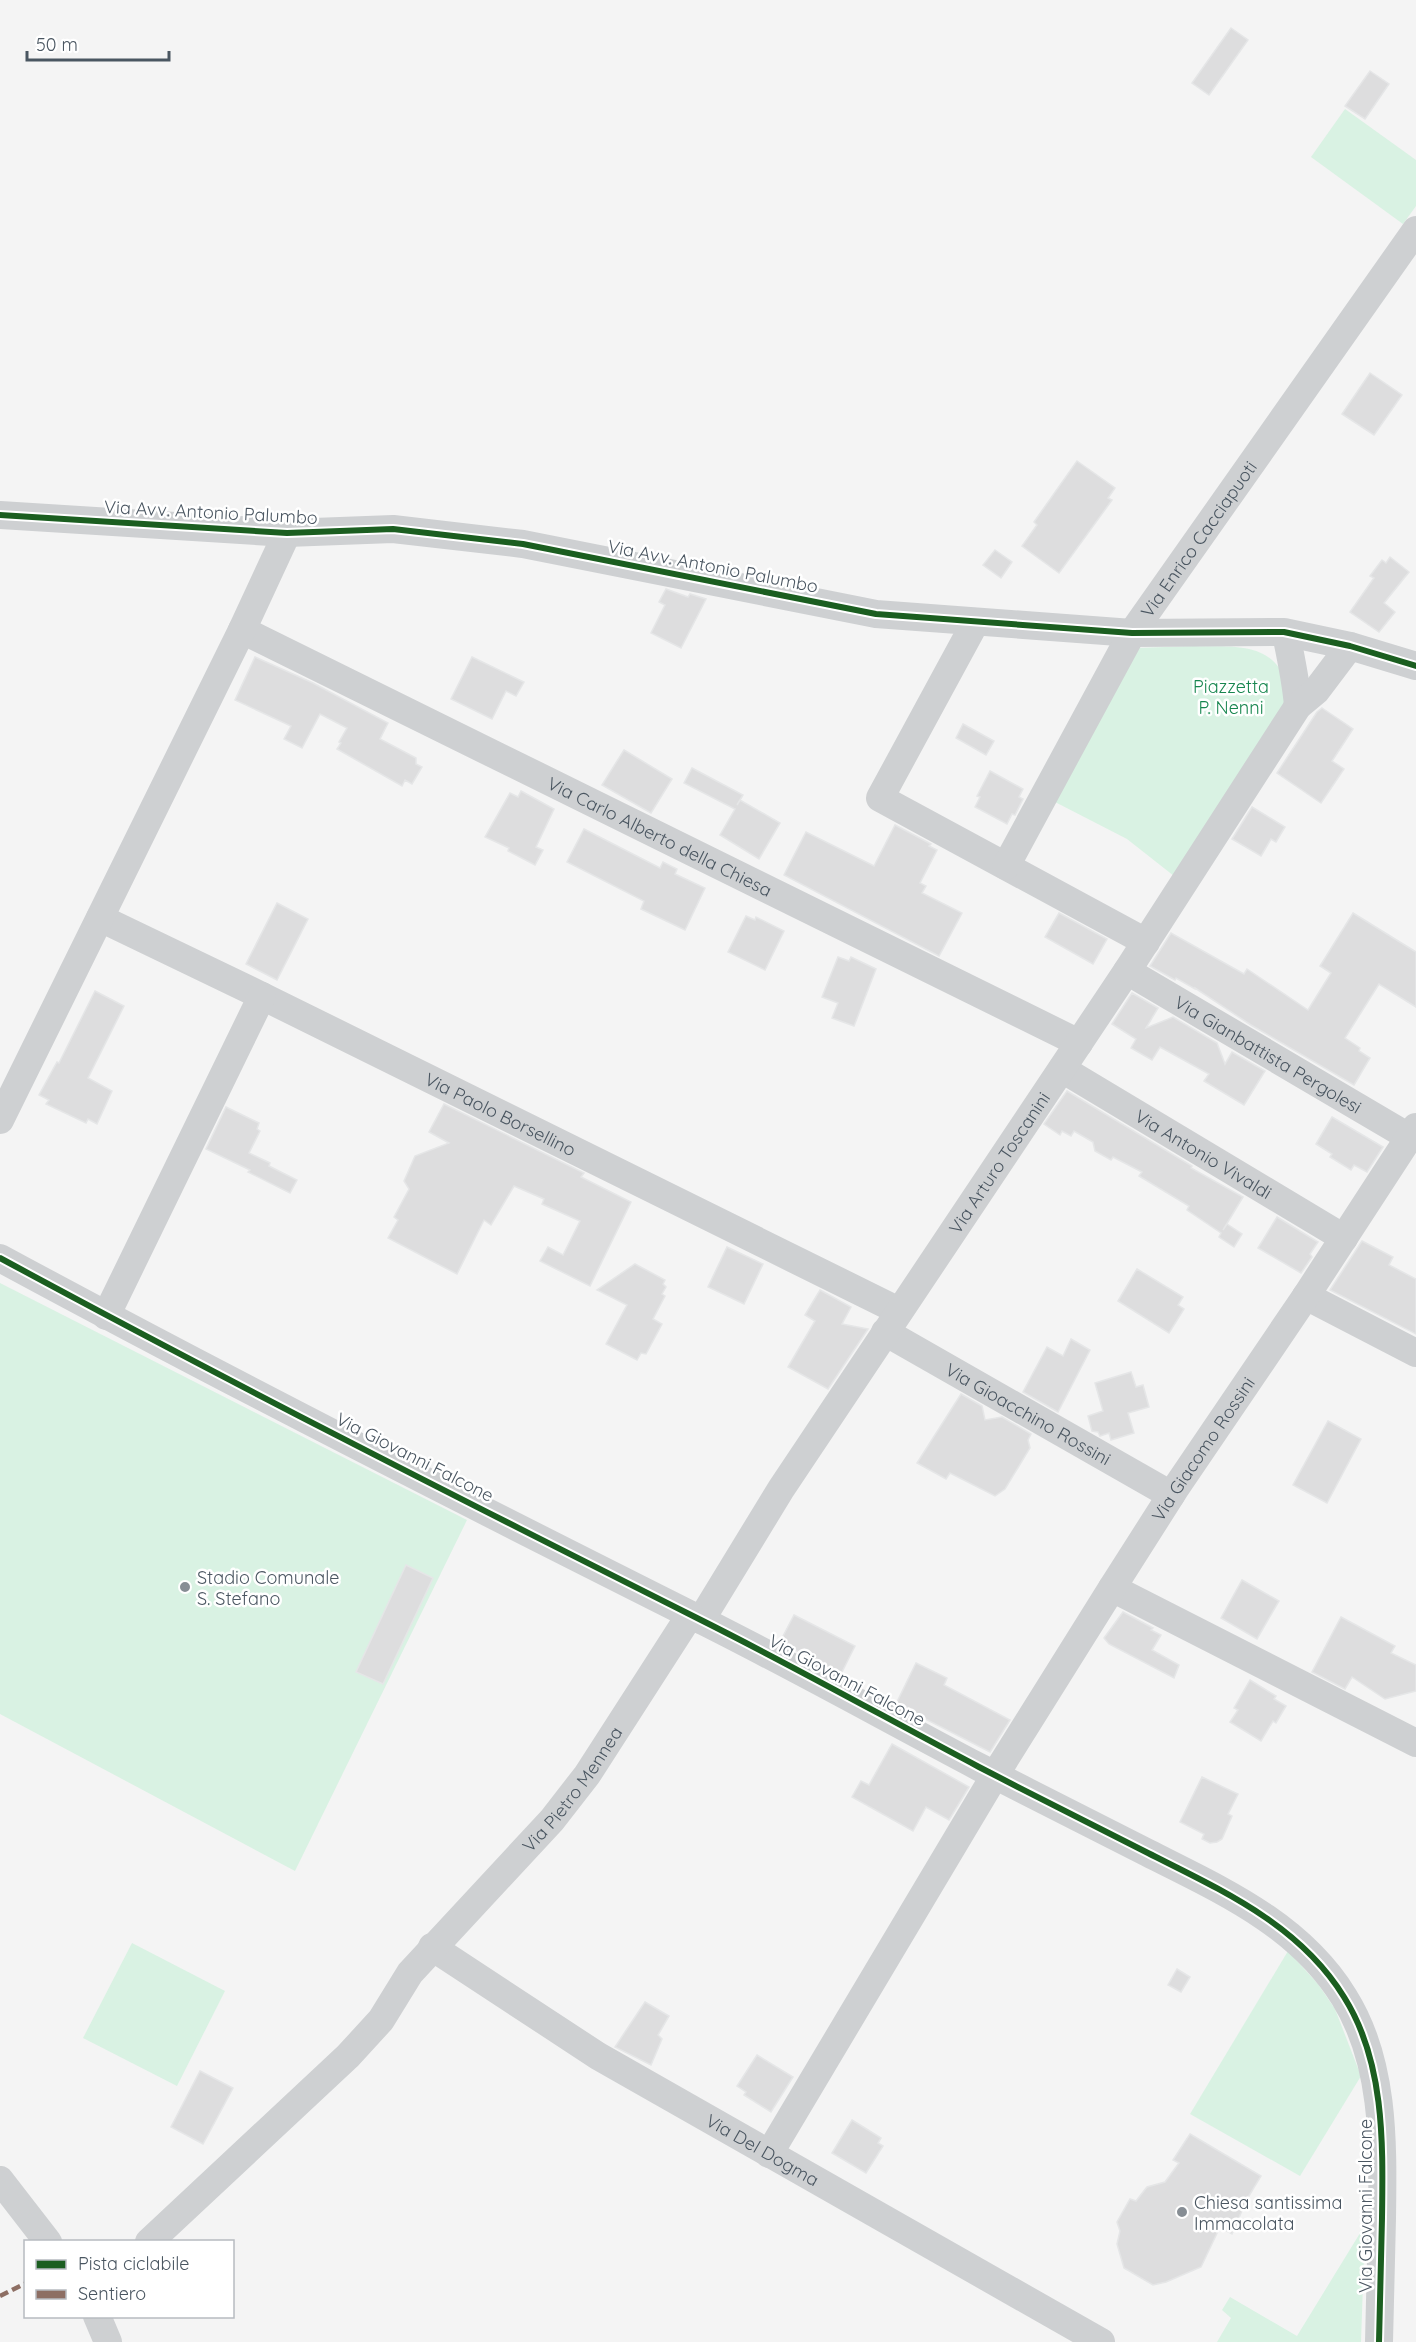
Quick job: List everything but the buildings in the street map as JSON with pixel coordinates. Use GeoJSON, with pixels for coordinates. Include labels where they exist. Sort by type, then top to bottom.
{"type":"FeatureCollection","features":[{"type":"Feature","properties":{"kind":"street","name":"Via Enrico Cacciapuoti"},"geometry":{"type":"LineString","coordinates":[[1006,866],[1132,633],[1416,230]]}},
{"type":"Feature","properties":{"kind":"street","name":"Via Avv. Antonio Palumbo"},"geometry":{"type":"LineString","coordinates":[[0,515],[287,533],[393,529],[523,544],[876,614],[1132,633],[1258,631],[1350,646],[1416,666]]}},
{"type":"Feature","properties":{"kind":"street"},"geometry":{"type":"LineString","coordinates":[[0,1120],[242,630],[287,533]]}},
{"type":"Feature","properties":{"kind":"street"},"geometry":{"type":"LineString","coordinates":[[975,623],[880,798],[1146,942]]}},
{"type":"Feature","properties":{"kind":"street","name":"Via Carlo Alberto della Chiesa"},"geometry":{"type":"LineString","coordinates":[[242,630],[1079,1043]]}},
{"type":"Feature","properties":{"kind":"street"},"geometry":{"type":"LineString","coordinates":[[1286,634],[1290,660],[1296,677],[1298,706]]}},
{"type":"Feature","properties":{"kind":"street","name":"Via Arturo Toscanini"},"geometry":{"type":"LineString","coordinates":[[696,1617],[1127,971],[1298,706],[1316,691],[1350,646]]}},
{"type":"Feature","properties":{"kind":"street","name":"Via Paolo Borsellino"},"geometry":{"type":"LineString","coordinates":[[100,918],[262,996],[892,1322]]}},
{"type":"Feature","properties":{"kind":"street","name":"Via Gianbattista Pergolesi"},"geometry":{"type":"LineString","coordinates":[[1127,971],[1409,1148]]}},
{"type":"Feature","properties":{"kind":"street"},"geometry":{"type":"LineString","coordinates":[[106,1316],[262,996]]}},
{"type":"Feature","properties":{"kind":"street","name":"Via Antonio Vivaldi"},"geometry":{"type":"LineString","coordinates":[[1062,1069],[1344,1238]]}},
{"type":"Feature","properties":{"kind":"street","name":"Via Giacomo Rossini"},"geometry":{"type":"LineString","coordinates":[[769,2154],[995,1776],[1112,1588],[1344,1238],[1409,1148]]}},
{"type":"Feature","properties":{"kind":"street","name":"Via Giovanni Falcone"},"geometry":{"type":"LineString","coordinates":[[0,1258],[106,1316],[696,1617],[995,1776],[1230,1895],[1276,1923],[1323,1967],[1344,1997],[1362,2030],[1371,2064],[1379,2108],[1383,2153],[1379,2342]]}},
{"type":"Feature","properties":{"kind":"street"},"geometry":{"type":"LineString","coordinates":[[1306,1296],[1416,1353]]}},
{"type":"Feature","properties":{"kind":"street","name":"Via Gioacchino Rossini"},"geometry":{"type":"LineString","coordinates":[[892,1322],[1171,1496]]}},
{"type":"Feature","properties":{"kind":"street"},"geometry":{"type":"LineString","coordinates":[[1112,1588],[1416,1743]]}},
{"type":"Feature","properties":{"kind":"street","name":"Via Pietro Mennea"},"geometry":{"type":"LineString","coordinates":[[150,2240],[348,2056],[381,2020],[410,1973],[432,1947],[559,1811],[587,1775],[696,1617]]}},
{"type":"Feature","properties":{"kind":"street","name":"Via Del Dogma"},"geometry":{"type":"LineString","coordinates":[[432,1947],[598,2056],[1101,2342]]}},
{"type":"Feature","properties":{"kind":"street"},"geometry":{"type":"LineString","coordinates":[[0,2180],[47,2240]]}},
{"type":"Feature","properties":{"kind":"street"},"geometry":{"type":"LineString","coordinates":[[98,2318],[108,2342]]}},
{"type":"Feature","properties":{"kind":"green space"},"geometry":{"type":"Polygon","coordinates":[[[1345,109],[1416,160],[1416,206],[1403,224],[1311,157],[1345,109]]]}},
{"type":"Feature","properties":{"kind":"green space","name":"Piazzetta P. Nenni"},"geometry":{"type":"Polygon","coordinates":[[[1238,647],[1259,652],[1268,657],[1282,672],[1290,700],[1174,876],[1127,839],[1055,802],[1136,648],[1238,647]]]}},
{"type":"Feature","properties":{"kind":"green space","name":"Stadio Comunale S. Stefano"},"geometry":{"type":"Polygon","coordinates":[[[0,1283],[467,1520],[295,1871],[0,1714],[0,1283]]]}},
{"type":"Feature","properties":{"kind":"green space"},"geometry":{"type":"Polygon","coordinates":[[[132,1943],[225,1991],[177,2086],[83,2038],[132,1943]]]}},
{"type":"Feature","properties":{"kind":"green space"},"geometry":{"type":"Polygon","coordinates":[[[1288,1951],[1318,1984],[1335,2009],[1361,2076],[1300,2176],[1190,2114],[1288,1951]]]}},
{"type":"Feature","properties":{"kind":"green space"},"geometry":{"type":"Polygon","coordinates":[[[1365,2225],[1361,2342],[1217,2342],[1231,2318],[1222,2310],[1230,2297],[1297,2336],[1365,2225]]]}},
{"type":"Feature","properties":{"kind":"marked path"},"geometry":{"type":"LineString","coordinates":[[0,2296],[24,2284]]}},
{"type":"Feature","properties":{"kind":"cycle path"},"geometry":{"type":"LineString","coordinates":[[0,515],[287,533],[393,529],[523,544],[876,614],[1132,633],[1284,632],[1350,646],[1416,666]]}},
{"type":"Feature","properties":{"kind":"cycle path"},"geometry":{"type":"LineString","coordinates":[[0,1258],[261,1396],[806,1674],[979,1767],[1203,1881],[1281,1929],[1326,1971],[1344,1997],[1357,2022],[1374,2076],[1379,2104],[1382,2161],[1379,2342]]}},
{"type":"Feature","properties":{"kind":"place","name":"Stadio Comunale S. Stefano"},"geometry":{"type":"Point","coordinates":[185,1587]}},
{"type":"Feature","properties":{"kind":"place","name":"Chiesa santissima Immacolata"},"geometry":{"type":"Point","coordinates":[1182,2212]}}]}
